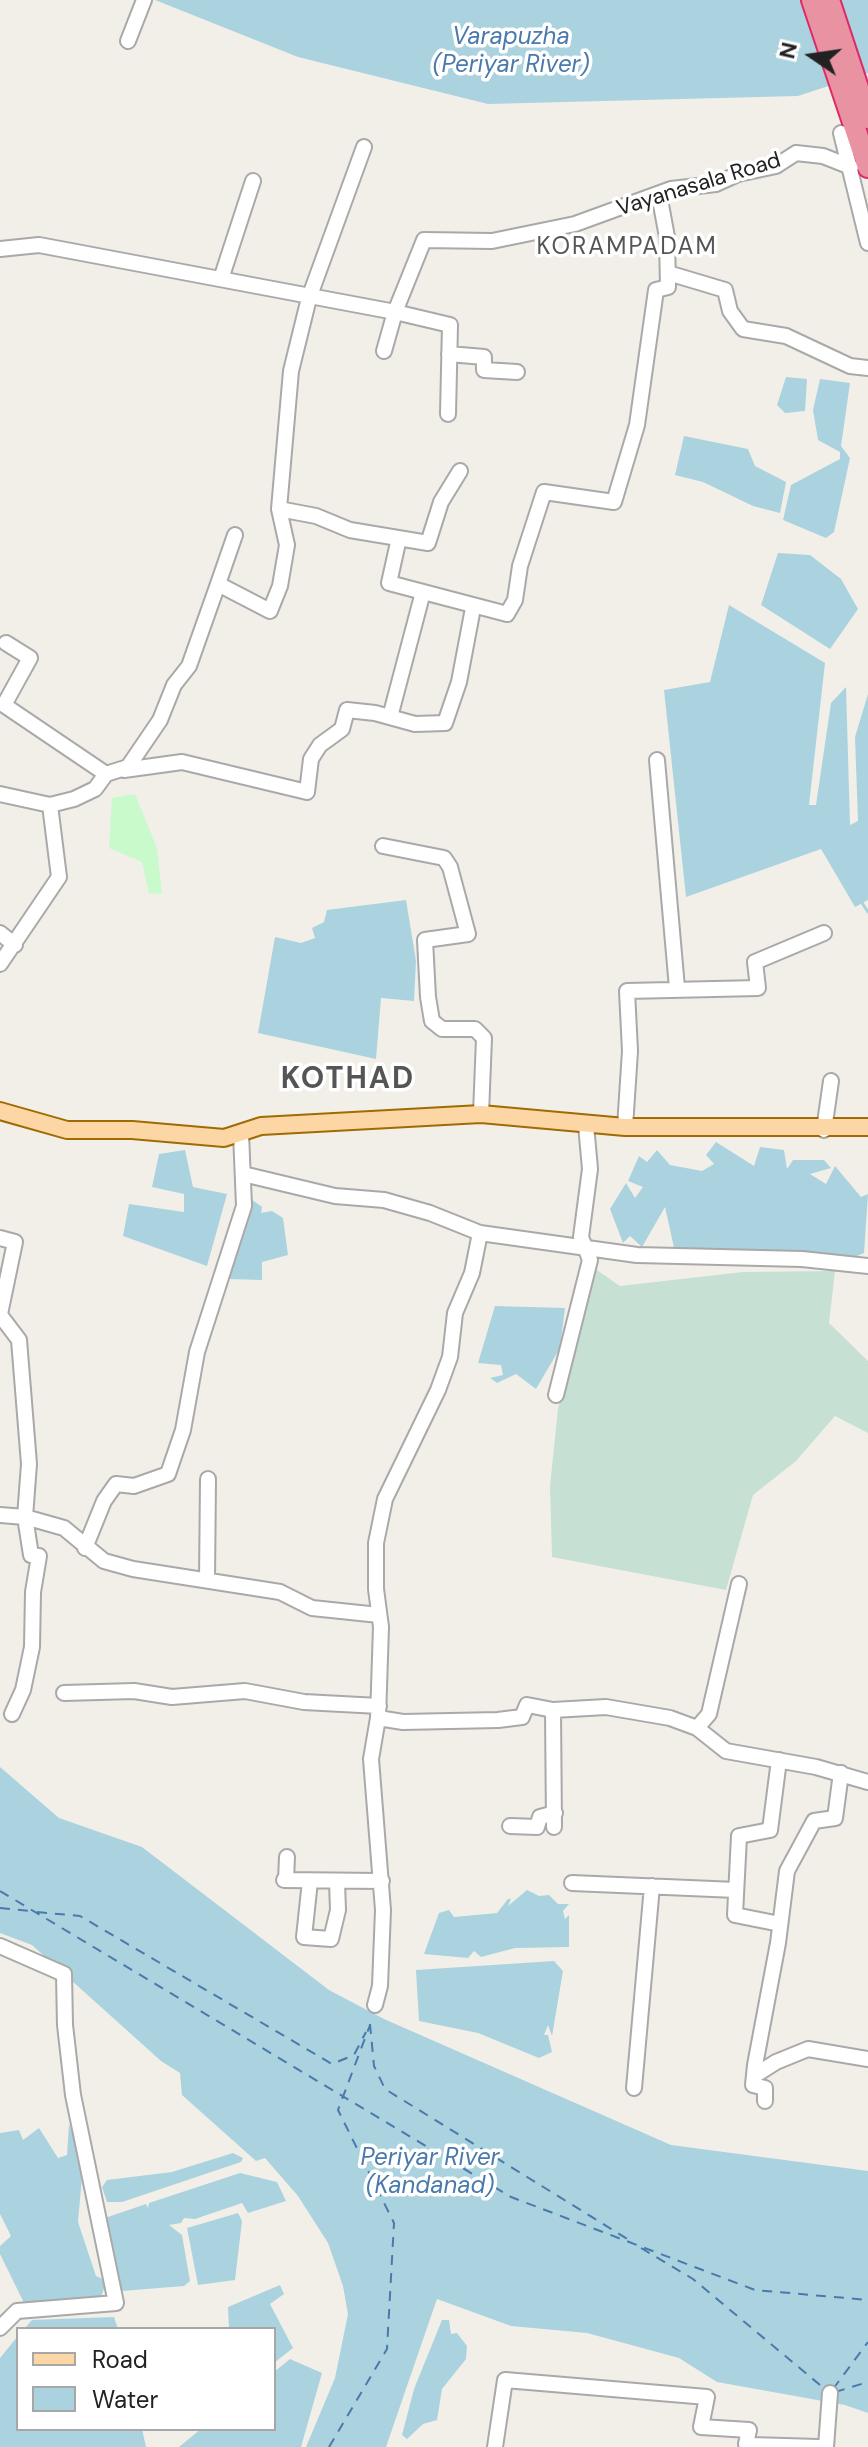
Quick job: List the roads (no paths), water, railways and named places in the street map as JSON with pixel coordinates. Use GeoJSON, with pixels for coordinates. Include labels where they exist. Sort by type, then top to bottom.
{"type":"FeatureCollection","features":[{"type":"Feature","properties":{"kind":"highway"},"geometry":{"type":"LineString","coordinates":[[812,0],[859,107]]}},
{"type":"Feature","properties":{"kind":"highway"},"geometry":{"type":"LineString","coordinates":[[829,0],[859,107],[856,167]]}},
{"type":"Feature","properties":{"kind":"main road"},"geometry":{"type":"LineString","coordinates":[[0,1111],[67,1130],[132,1130],[224,1138],[261,1126],[481,1114],[534,1116],[586,1125],[625,1127],[824,1130],[868,1127]]}},
{"type":"Feature","properties":{"kind":"street"},"geometry":{"type":"LineString","coordinates":[[128,41],[144,0]]}},
{"type":"Feature","properties":{"kind":"street"},"geometry":{"type":"LineString","coordinates":[[841,133],[856,167],[868,243]]}},
{"type":"Feature","properties":{"kind":"street"},"geometry":{"type":"LineString","coordinates":[[218,584],[270,611],[280,586],[287,545],[279,509],[291,371],[309,298],[364,147]]}},
{"type":"Feature","properties":{"kind":"street","name":"Vayanasala Road"},"geometry":{"type":"LineString","coordinates":[[395,312],[424,240],[492,241],[575,224],[659,194],[716,184],[738,174],[776,166],[796,153],[823,156],[856,167]]}},
{"type":"Feature","properties":{"kind":"street"},"geometry":{"type":"LineString","coordinates":[[221,279],[253,181]]}},
{"type":"Feature","properties":{"kind":"street"},"geometry":{"type":"LineString","coordinates":[[399,538],[389,583],[473,608],[507,614],[515,600],[520,566],[544,492],[614,502],[637,425],[656,290],[668,287],[667,237],[659,194]]}},
{"type":"Feature","properties":{"kind":"street"},"geometry":{"type":"LineString","coordinates":[[0,249],[39,245],[450,325],[448,414]]}},
{"type":"Feature","properties":{"kind":"street"},"geometry":{"type":"LineString","coordinates":[[668,273],[725,290],[730,311],[743,329],[786,336],[850,366],[868,368]]}},
{"type":"Feature","properties":{"kind":"street"},"geometry":{"type":"LineString","coordinates":[[384,351],[395,312]]}},
{"type":"Feature","properties":{"kind":"street"},"geometry":{"type":"LineString","coordinates":[[449,354],[484,357],[484,370],[517,372]]}},
{"type":"Feature","properties":{"kind":"street"},"geometry":{"type":"LineString","coordinates":[[279,509],[316,516],[350,530],[428,543],[441,502],[460,471]]}},
{"type":"Feature","properties":{"kind":"street"},"geometry":{"type":"LineString","coordinates":[[123,771],[160,720],[174,685],[189,666],[235,535]]}},
{"type":"Feature","properties":{"kind":"street"},"geometry":{"type":"LineString","coordinates":[[390,717],[423,592]]}},
{"type":"Feature","properties":{"kind":"street"},"geometry":{"type":"LineString","coordinates":[[6,643],[30,658],[1,709],[106,774],[182,762],[307,792],[311,759],[320,745],[342,729],[347,710],[415,724],[445,723],[459,682],[473,608]]}},
{"type":"Feature","properties":{"kind":"street"},"geometry":{"type":"LineString","coordinates":[[657,760],[677,988]]}},
{"type":"Feature","properties":{"kind":"street"},"geometry":{"type":"LineString","coordinates":[[0,794],[50,805],[95,789],[106,774]]}},
{"type":"Feature","properties":{"kind":"street"},"geometry":{"type":"LineString","coordinates":[[0,964],[59,877],[50,805]]}},
{"type":"Feature","properties":{"kind":"street"},"geometry":{"type":"LineString","coordinates":[[383,846],[444,858],[450,867],[468,934],[425,940],[428,997],[432,1021],[442,1029],[475,1029],[484,1038],[481,1114]]}},
{"type":"Feature","properties":{"kind":"street"},"geometry":{"type":"LineString","coordinates":[[0,933],[15,945]]}},
{"type":"Feature","properties":{"kind":"street"},"geometry":{"type":"LineString","coordinates":[[625,1127],[630,1051],[627,991],[758,988],[755,962],[824,933]]}},
{"type":"Feature","properties":{"kind":"street"},"geometry":{"type":"LineString","coordinates":[[824,1130],[831,1081]]}},
{"type":"Feature","properties":{"kind":"street"},"geometry":{"type":"LineString","coordinates":[[556,1395],[590,1260],[581,1237],[590,1169],[586,1125]]}},
{"type":"Feature","properties":{"kind":"street"},"geometry":{"type":"LineString","coordinates":[[85,1548],[104,1501],[116,1484],[134,1486],[168,1474],[183,1430],[197,1352],[244,1206],[241,1133]]}},
{"type":"Feature","properties":{"kind":"street"},"geometry":{"type":"LineString","coordinates":[[243,1174],[335,1196],[384,1200],[430,1213],[480,1233],[637,1255],[802,1259],[868,1266]]}},
{"type":"Feature","properties":{"kind":"street"},"geometry":{"type":"LineString","coordinates":[[375,2005],[380,1986],[382,1881],[371,1759],[378,1712],[376,1543],[385,1499],[438,1390],[450,1357],[455,1313],[472,1273],[480,1233]]}},
{"type":"Feature","properties":{"kind":"street"},"geometry":{"type":"LineString","coordinates":[[0,1238],[15,1242],[0,1315],[19,1340],[29,1464],[25,1517],[31,1555],[39,1556],[33,1592],[32,1647],[21,1699],[12,1714]]}},
{"type":"Feature","properties":{"kind":"street"},"geometry":{"type":"LineString","coordinates":[[207,1580],[208,1479]]}},
{"type":"Feature","properties":{"kind":"street"},"geometry":{"type":"LineString","coordinates":[[0,1515],[25,1517],[64,1528],[104,1561],[133,1569],[280,1592],[312,1608],[379,1615]]}},
{"type":"Feature","properties":{"kind":"street"},"geometry":{"type":"LineString","coordinates":[[697,1728],[709,1714],[739,1584]]}},
{"type":"Feature","properties":{"kind":"street"},"geometry":{"type":"LineString","coordinates":[[64,1693],[134,1691],[172,1697],[245,1691],[378,1712],[403,1722],[522,1717],[527,1705],[553,1710],[606,1707],[670,1718],[697,1728],[726,1751],[841,1773],[868,1782]]}},
{"type":"Feature","properties":{"kind":"street"},"geometry":{"type":"LineString","coordinates":[[510,1826],[537,1827],[540,1817],[554,1820],[553,1710]]}},
{"type":"Feature","properties":{"kind":"street"},"geometry":{"type":"LineString","coordinates":[[779,1760],[770,1830],[739,1836],[735,1915],[780,1924]]}},
{"type":"Feature","properties":{"kind":"street"},"geometry":{"type":"LineString","coordinates":[[765,2101],[765,2088],[753,2085],[787,1871],[814,1821],[835,1818],[841,1773]]}},
{"type":"Feature","properties":{"kind":"street"},"geometry":{"type":"LineString","coordinates":[[287,1857],[285,1880],[382,1881]]}},
{"type":"Feature","properties":{"kind":"street"},"geometry":{"type":"LineString","coordinates":[[310,1881],[304,1937],[331,1939],[338,1910],[337,1882]]}},
{"type":"Feature","properties":{"kind":"street"},"geometry":{"type":"LineString","coordinates":[[572,1883],[736,1890]]}},
{"type":"Feature","properties":{"kind":"street"},"geometry":{"type":"LineString","coordinates":[[634,2088],[652,1886]]}},
{"type":"Feature","properties":{"kind":"street"},"geometry":{"type":"LineString","coordinates":[[0,1946],[64,1974],[65,2025],[73,2095],[116,2303],[17,2311],[0,2328]]}},
{"type":"Feature","properties":{"kind":"street"},"geometry":{"type":"LineString","coordinates":[[754,2076],[776,2062],[808,2049],[868,2059]]}},
{"type":"Feature","properties":{"kind":"street"},"geometry":{"type":"LineString","coordinates":[[495,2447],[505,2380],[707,2397],[701,2427],[749,2430],[746,2444],[751,2445],[818,2447]]}},
{"type":"Feature","properties":{"kind":"street"},"geometry":{"type":"LineString","coordinates":[[826,2447],[830,2393]]}},
{"type":"Feature","properties":{"kind":"water","name":"Varapuzha (Periyar River)"},"geometry":{"type":"Polygon","coordinates":[[[155,0],[868,0],[868,73],[798,96],[488,104],[298,57],[155,0]]]}},
{"type":"Feature","properties":{"kind":"water"},"geometry":{"type":"Polygon","coordinates":[[[786,377],[807,379],[805,411],[785,413],[777,405],[786,377]]]}},
{"type":"Feature","properties":{"kind":"water"},"geometry":{"type":"Polygon","coordinates":[[[820,379],[850,383],[841,446],[850,458],[834,532],[826,538],[783,520],[791,485],[840,459],[840,452],[818,440],[813,410],[820,379]]]}},
{"type":"Feature","properties":{"kind":"water"},"geometry":{"type":"Polygon","coordinates":[[[684,436],[748,449],[755,466],[786,482],[780,513],[753,506],[703,482],[675,475],[684,436]]]}},
{"type":"Feature","properties":{"kind":"water"},"geometry":{"type":"Polygon","coordinates":[[[778,553],[810,555],[841,579],[858,609],[830,649],[761,605],[778,553]]]}},
{"type":"Feature","properties":{"kind":"water"},"geometry":{"type":"Polygon","coordinates":[[[729,605],[825,663],[809,805],[816,805],[831,703],[846,687],[850,825],[858,821],[855,737],[868,694],[868,900],[855,907],[821,849],[686,897],[664,690],[710,682],[729,605]]]}},
{"type":"Feature","properties":{"kind":"water"},"geometry":{"type":"Polygon","coordinates":[[[406,900],[416,961],[414,1001],[381,998],[376,1059],[258,1033],[275,937],[301,943],[315,938],[312,928],[324,922],[327,910],[406,900]]]}},
{"type":"Feature","properties":{"kind":"water"},"geometry":{"type":"Polygon","coordinates":[[[716,1142],[754,1166],[760,1147],[784,1150],[787,1169],[793,1160],[824,1160],[831,1168],[810,1174],[826,1184],[835,1166],[861,1197],[868,1194],[864,1253],[845,1261],[675,1252],[665,1207],[642,1247],[630,1236],[623,1243],[610,1209],[626,1183],[635,1198],[643,1187],[628,1181],[639,1156],[647,1162],[657,1150],[670,1165],[702,1171],[714,1164],[706,1155],[716,1142]]]}},
{"type":"Feature","properties":{"kind":"water"},"geometry":{"type":"Polygon","coordinates":[[[185,1150],[193,1187],[227,1194],[207,1266],[123,1236],[129,1204],[184,1212],[184,1194],[152,1187],[159,1154],[185,1150]]]}},
{"type":"Feature","properties":{"kind":"water"},"geometry":{"type":"Polygon","coordinates":[[[251,1199],[262,1207],[261,1213],[272,1211],[283,1218],[288,1255],[262,1262],[262,1280],[228,1279],[251,1199]]]}},
{"type":"Feature","properties":{"kind":"water"},"geometry":{"type":"Polygon","coordinates":[[[495,1306],[565,1308],[560,1348],[536,1389],[516,1374],[497,1383],[490,1378],[503,1375],[501,1365],[478,1363],[495,1306]]]}},
{"type":"Feature","properties":{"kind":"water","name":"Periyar River (Kandanad)"},"geometry":{"type":"Polygon","coordinates":[[[0,1767],[59,1818],[142,1847],[329,1990],[384,2019],[671,2145],[868,2171],[868,2413],[845,2405],[717,2382],[679,2358],[587,2333],[511,2326],[437,2299],[386,2447],[306,2447],[335,2378],[348,2314],[343,2286],[328,2243],[298,2196],[265,2158],[256,2161],[182,2095],[180,2073],[161,2061],[32,1945],[0,1933],[0,1767]]]}},
{"type":"Feature","properties":{"kind":"water"},"geometry":{"type":"Polygon","coordinates":[[[527,1890],[539,1896],[549,1895],[558,1904],[569,1904],[563,1911],[565,1919],[569,1915],[569,1947],[515,1948],[481,1957],[474,1951],[468,1958],[424,1954],[439,1913],[449,1910],[454,1917],[497,1913],[508,1899],[511,1899],[508,1906],[527,1890]]]}},
{"type":"Feature","properties":{"kind":"water"},"geometry":{"type":"Polygon","coordinates":[[[554,1961],[563,1971],[552,2036],[548,2025],[544,2035],[548,2035],[552,2052],[539,2058],[478,2033],[419,2021],[416,1970],[554,1961]]]}},
{"type":"Feature","properties":{"kind":"water"},"geometry":{"type":"Polygon","coordinates":[[[69,2124],[83,2165],[78,2222],[96,2276],[107,2281],[100,2299],[26,2307],[0,2254],[0,2246],[11,2236],[0,2214],[0,2133],[19,2130],[23,2140],[39,2128],[58,2158],[67,2155],[69,2124]]]}},
{"type":"Feature","properties":{"kind":"water"},"geometry":{"type":"Polygon","coordinates":[[[233,2153],[243,2158],[241,2162],[122,2202],[107,2202],[102,2187],[107,2180],[172,2172],[233,2153]]]}},
{"type":"Feature","properties":{"kind":"water"},"geometry":{"type":"Polygon","coordinates":[[[240,2173],[277,2182],[286,2201],[248,2213],[242,2203],[169,2225],[182,2235],[190,2281],[184,2286],[122,2291],[105,2218],[146,2204],[148,2208],[149,2203],[240,2173]]]}},
{"type":"Feature","properties":{"kind":"water"},"geometry":{"type":"Polygon","coordinates":[[[238,2213],[242,2221],[235,2280],[198,2285],[187,2228],[238,2213]]]}},
{"type":"Feature","properties":{"kind":"water"},"geometry":{"type":"Polygon","coordinates":[[[280,2285],[284,2294],[270,2304],[293,2348],[276,2361],[276,2327],[229,2327],[228,2307],[280,2285]]]}},
{"type":"Feature","properties":{"kind":"water"},"geometry":{"type":"Polygon","coordinates":[[[114,2317],[117,2327],[26,2327],[32,2320],[114,2317]]]}},
{"type":"Feature","properties":{"kind":"water"},"geometry":{"type":"Polygon","coordinates":[[[442,2320],[449,2320],[451,2334],[457,2333],[467,2346],[466,2359],[442,2389],[437,2420],[423,2424],[407,2439],[402,2435],[414,2389],[442,2320]]]}},
{"type":"Feature","properties":{"kind":"water"},"geometry":{"type":"Polygon","coordinates":[[[16,2338],[16,2431],[142,2431],[146,2447],[0,2447],[0,2358],[16,2338]]]}},
{"type":"Feature","properties":{"kind":"water"},"geometry":{"type":"Polygon","coordinates":[[[290,2359],[322,2373],[301,2447],[179,2447],[199,2431],[276,2431],[276,2370],[290,2359]]]}},
{"type":"Feature","properties":{"kind":"waterway"},"geometry":{"type":"LineString","coordinates":[[860,900],[868,912]]}},
{"type":"Feature","properties":{"kind":"district","name":"KORAMPADAM"},"geometry":{"type":"Point","coordinates":[627,248]}},
{"type":"Feature","properties":{"kind":"district","name":"KOTHAD"},"geometry":{"type":"Point","coordinates":[348,1080]}}]}
